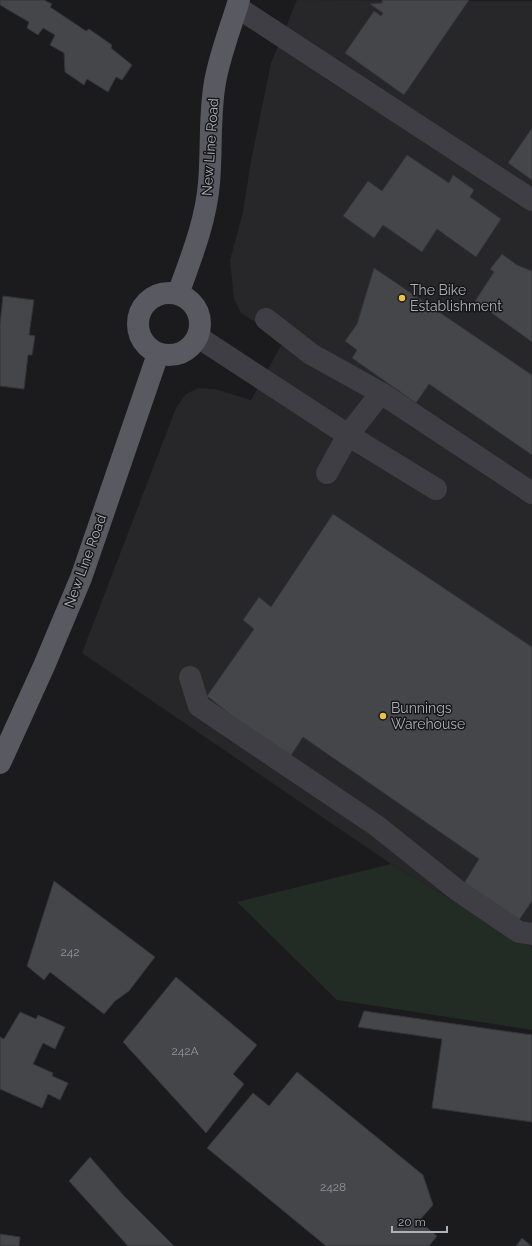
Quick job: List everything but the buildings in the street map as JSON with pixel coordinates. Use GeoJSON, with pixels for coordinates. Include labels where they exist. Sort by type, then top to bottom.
{"type":"FeatureCollection","features":[{"type":"Feature","properties":{"kind":"main road","name":"New Line Road"},"geometry":{"type":"LineString","coordinates":[[178,294],[195,248],[205,207],[209,184],[211,116],[215,82],[221,56],[238,3]]}},
{"type":"Feature","properties":{"kind":"main road"},"geometry":{"type":"LineString","coordinates":[[167,293],[178,294],[191,302],[200,316],[201,326],[198,337],[193,345],[177,355],[158,354],[149,349],[142,341],[138,331],[137,320],[141,309],[148,301],[157,295],[167,293]]}},
{"type":"Feature","properties":{"kind":"main road","name":"New Line Road"},"geometry":{"type":"LineString","coordinates":[[0,763],[44,666],[81,578],[158,354]]}},
{"type":"Feature","properties":{"kind":"lane"},"geometry":{"type":"LineString","coordinates":[[238,3],[532,200]]}},
{"type":"Feature","properties":{"kind":"lane"},"geometry":{"type":"LineString","coordinates":[[266,319],[311,354],[323,350],[380,392],[532,493]]}},
{"type":"Feature","properties":{"kind":"lane"},"geometry":{"type":"LineString","coordinates":[[198,337],[348,436],[436,489]]}},
{"type":"Feature","properties":{"kind":"lane"},"geometry":{"type":"LineString","coordinates":[[327,474],[348,436],[380,392]]}},
{"type":"Feature","properties":{"kind":"lane"},"geometry":{"type":"LineString","coordinates":[[190,677],[199,706],[377,826],[457,890],[512,928],[519,932],[532,934]]}},
{"type":"Feature","properties":{"kind":"shaded area"},"geometry":{"type":"Polygon","coordinates":[[[297,0],[532,1],[532,947],[391,864],[82,653],[176,408],[186,394],[198,388],[215,389],[251,400],[284,340],[241,313],[234,299],[230,260],[243,212],[251,161],[271,63],[297,0]]]}},
{"type":"Feature","properties":{"kind":"shaded area"},"geometry":{"type":"Polygon","coordinates":[[[391,864],[532,947],[532,1030],[337,1000],[237,902],[391,864]]]}},
{"type":"Feature","properties":{"kind":"place","name":"The Bike Establishment"},"geometry":{"type":"Point","coordinates":[402,298]}},
{"type":"Feature","properties":{"kind":"place","name":"Bunnings Warehouse"},"geometry":{"type":"Point","coordinates":[383,716]}}]}
